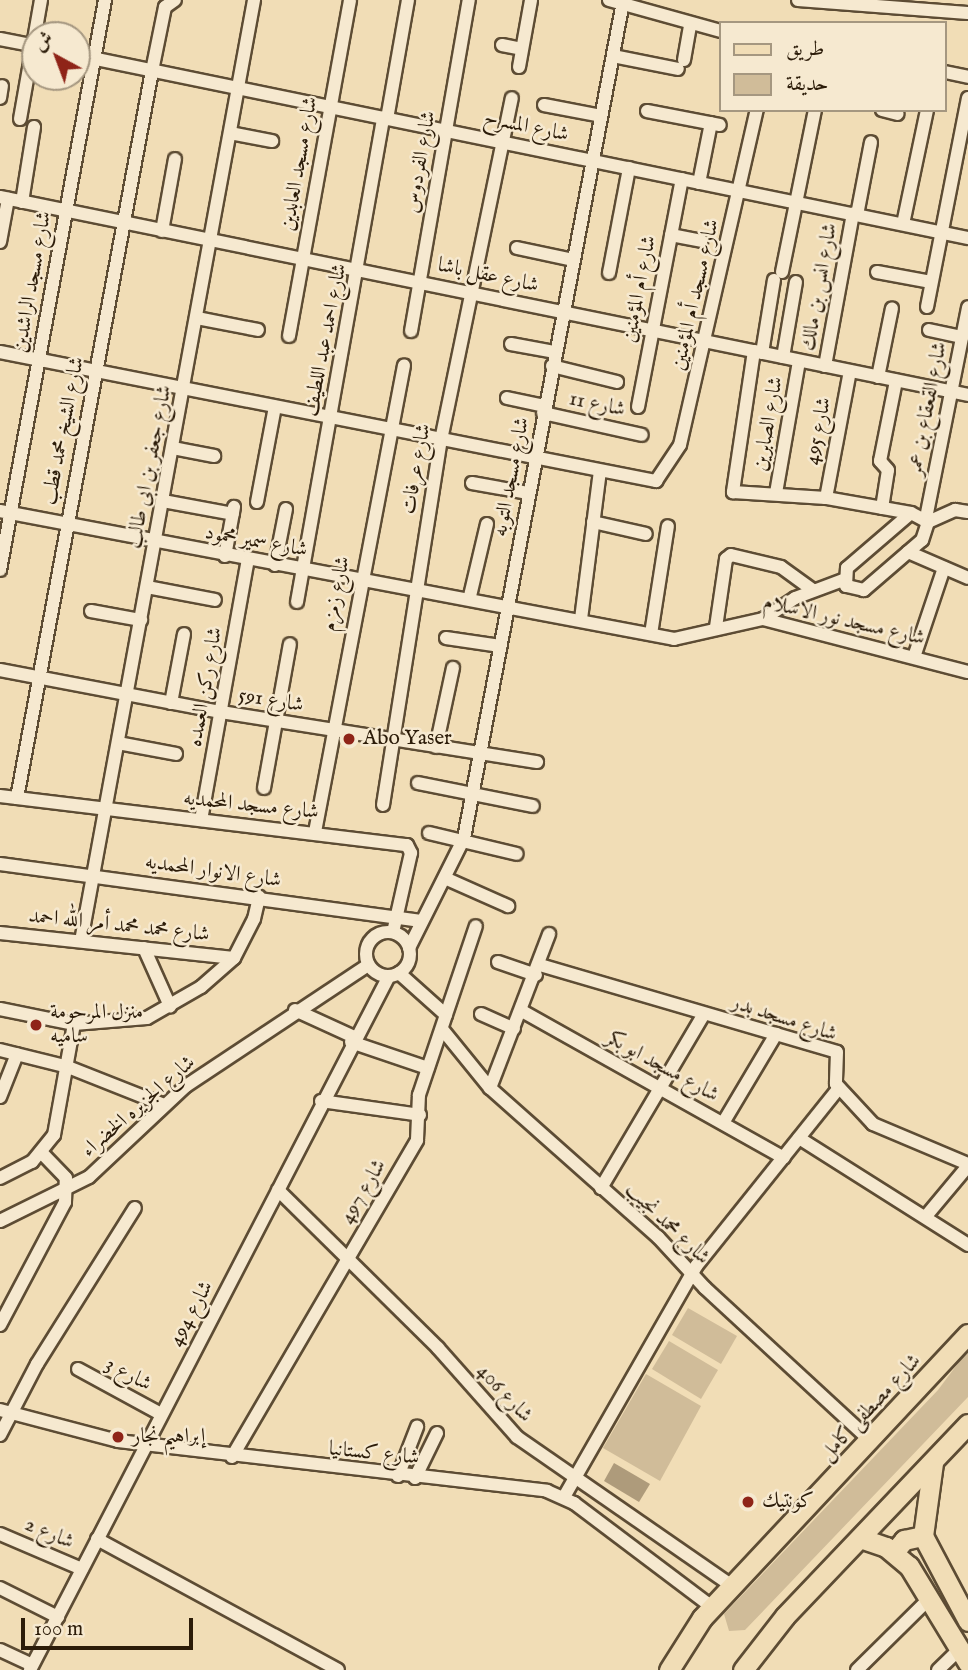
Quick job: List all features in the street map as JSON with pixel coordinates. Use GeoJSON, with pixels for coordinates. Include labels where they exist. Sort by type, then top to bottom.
{"type":"FeatureCollection","features":[{"type":"Feature","properties":{"kind":"main road","name":"شارع مصطفى كامل"},"geometry":{"type":"LineString","coordinates":[[669,1670],[712,1607],[872,1442],[968,1334]]}},
{"type":"Feature","properties":{"kind":"main road"},"geometry":{"type":"LineString","coordinates":[[743,1670],[771,1631],[968,1424]]}},
{"type":"Feature","properties":{"kind":"main road"},"geometry":{"type":"LineString","coordinates":[[934,1460],[923,1536],[968,1620]]}},
{"type":"Feature","properties":{"kind":"main road"},"geometry":{"type":"LineString","coordinates":[[894,1552],[904,1540],[923,1536]]}},
{"type":"Feature","properties":{"kind":"main road"},"geometry":{"type":"LineString","coordinates":[[860,1538],[894,1552],[929,1599],[964,1656]]}},
{"type":"Feature","properties":{"kind":"street"},"geometry":{"type":"LineString","coordinates":[[38,21],[41,0]]}},
{"type":"Feature","properties":{"kind":"street","name":"شارع مسجد الراشدين"},"geometry":{"type":"LineString","coordinates":[[0,570],[5,512],[39,360],[105,0]]}},
{"type":"Feature","properties":{"kind":"street","name":"شارع الشيخ محمد قطب"},"geometry":{"type":"LineString","coordinates":[[17,798],[152,71],[165,7],[175,0]]}},
{"type":"Feature","properties":{"kind":"street","name":"شارع جعفر بن ابى طالب"},"geometry":{"type":"LineString","coordinates":[[81,941],[254,0]]}},
{"type":"Feature","properties":{"kind":"street","name":"شارع مسجد العابدين"},"geometry":{"type":"LineString","coordinates":[[289,336],[351,0]]}},
{"type":"Feature","properties":{"kind":"street","name":"شارع احمد عبد اللطيف"},"geometry":{"type":"LineString","coordinates":[[297,602],[408,0]]}},
{"type":"Feature","properties":{"kind":"street","name":"شارع الفردوس"},"geometry":{"type":"LineString","coordinates":[[411,331],[469,0]]}},
{"type":"Feature","properties":{"kind":"street"},"geometry":{"type":"LineString","coordinates":[[519,67],[531,0]]}},
{"type":"Feature","properties":{"kind":"street"},"geometry":{"type":"LineString","coordinates":[[609,0],[623,2],[690,25],[720,31]]}},
{"type":"Feature","properties":{"kind":"street"},"geometry":{"type":"LineString","coordinates":[[660,14],[662,0]]}},
{"type":"Feature","properties":{"kind":"street"},"geometry":{"type":"LineString","coordinates":[[798,0],[968,13]]}},
{"type":"Feature","properties":{"kind":"street","name":"شارع مسجد التوبه"},"geometry":{"type":"LineString","coordinates":[[409,948],[421,921],[447,879],[464,838],[482,754],[534,458],[623,2]]}},
{"type":"Feature","properties":{"kind":"street"},"geometry":{"type":"LineString","coordinates":[[613,56],[681,65],[690,25]]}},
{"type":"Feature","properties":{"kind":"street"},"geometry":{"type":"LineString","coordinates":[[0,39],[21,43]]}},
{"type":"Feature","properties":{"kind":"street"},"geometry":{"type":"LineString","coordinates":[[502,45],[522,48]]}},
{"type":"Feature","properties":{"kind":"street","name":"شارع المسرح"},"geometry":{"type":"LineString","coordinates":[[91,57],[238,90],[968,238]]}},
{"type":"Feature","properties":{"kind":"street"},"geometry":{"type":"LineString","coordinates":[[947,72],[968,76]]}},
{"type":"Feature","properties":{"kind":"street"},"geometry":{"type":"LineString","coordinates":[[20,119],[25,91]]}},
{"type":"Feature","properties":{"kind":"street","name":"شارع عرفات"},"geometry":{"type":"LineString","coordinates":[[383,805],[416,586],[442,440],[470,290],[512,98]]}},
{"type":"Feature","properties":{"kind":"street"},"geometry":{"type":"LineString","coordinates":[[927,307],[968,102]]}},
{"type":"Feature","properties":{"kind":"street"},"geometry":{"type":"LineString","coordinates":[[544,105],[601,116]]}},
{"type":"Feature","properties":{"kind":"street"},"geometry":{"type":"LineString","coordinates":[[647,111],[715,124],[699,183]]}},
{"type":"Feature","properties":{"kind":"street","name":"شارع مسجد أم المؤمنين"},"geometry":{"type":"LineString","coordinates":[[600,471],[656,481],[680,445],[707,341],[757,112]]}},
{"type":"Feature","properties":{"kind":"street"},"geometry":{"type":"LineString","coordinates":[[815,112],[796,202],[758,352],[731,488],[735,493],[776,493],[826,498],[911,513],[927,520],[955,510],[968,512]]}},
{"type":"Feature","properties":{"kind":"street"},"geometry":{"type":"LineString","coordinates":[[890,112],[898,114]]}},
{"type":"Feature","properties":{"kind":"street"},"geometry":{"type":"LineString","coordinates":[[903,224],[928,112]]}},
{"type":"Feature","properties":{"kind":"street"},"geometry":{"type":"LineString","coordinates":[[22,202],[34,127]]}},
{"type":"Feature","properties":{"kind":"street"},"geometry":{"type":"LineString","coordinates":[[230,133],[272,141]]}},
{"type":"Feature","properties":{"kind":"street","name":"شارع انس بن مالك"},"geometry":{"type":"LineString","coordinates":[[825,366],[871,142]]}},
{"type":"Feature","properties":{"kind":"street"},"geometry":{"type":"LineString","coordinates":[[162,230],[175,159]]}},
{"type":"Feature","properties":{"kind":"street"},"geometry":{"type":"LineString","coordinates":[[609,273],[629,168]]}},
{"type":"Feature","properties":{"kind":"street","name":"شارع أم المؤمنين"},"geometry":{"type":"LineString","coordinates":[[638,407],[682,179]]}},
{"type":"Feature","properties":{"kind":"street"},"geometry":{"type":"LineString","coordinates":[[0,242],[4,198]]}},
{"type":"Feature","properties":{"kind":"street","name":"شارع عقل باشا"},"geometry":{"type":"LineString","coordinates":[[4,198],[470,290],[968,395]]}},
{"type":"Feature","properties":{"kind":"street"},"geometry":{"type":"LineString","coordinates":[[671,234],[701,241]]}},
{"type":"Feature","properties":{"kind":"street"},"geometry":{"type":"LineString","coordinates":[[517,248],[573,260]]}},
{"type":"Feature","properties":{"kind":"street"},"geometry":{"type":"LineString","coordinates":[[877,272],[932,282]]}},
{"type":"Feature","properties":{"kind":"street"},"geometry":{"type":"LineString","coordinates":[[783,357],[796,282]]}},
{"type":"Feature","properties":{"kind":"street","name":"شارع القعقاع بن عمر"},"geometry":{"type":"LineString","coordinates":[[927,520],[968,307]]}},
{"type":"Feature","properties":{"kind":"street"},"geometry":{"type":"LineString","coordinates":[[878,377],[892,308]]}},
{"type":"Feature","properties":{"kind":"street"},"geometry":{"type":"LineString","coordinates":[[197,318],[258,330]]}},
{"type":"Feature","properties":{"kind":"street"},"geometry":{"type":"LineString","coordinates":[[929,330],[962,337]]}},
{"type":"Feature","properties":{"kind":"street"},"geometry":{"type":"LineString","coordinates":[[511,344],[555,352]]}},
{"type":"Feature","properties":{"kind":"street"},"geometry":{"type":"LineString","coordinates":[[0,352],[600,471],[581,620]]}},
{"type":"Feature","properties":{"kind":"street","name":"شارع الصابرين"},"geometry":{"type":"LineString","coordinates":[[776,493],[799,361]]}},
{"type":"Feature","properties":{"kind":"street","name":"شارع زمزم"},"geometry":{"type":"LineString","coordinates":[[315,832],[359,578],[404,365]]}},
{"type":"Feature","properties":{"kind":"street"},"geometry":{"type":"LineString","coordinates":[[552,366],[617,382]]}},
{"type":"Feature","properties":{"kind":"street","name":"شارع 495"},"geometry":{"type":"LineString","coordinates":[[826,498],[850,371]]}},
{"type":"Feature","properties":{"kind":"street"},"geometry":{"type":"LineString","coordinates":[[882,508],[888,470],[880,461],[896,380]]}},
{"type":"Feature","properties":{"kind":"street","name":"شارع 11"},"geometry":{"type":"LineString","coordinates":[[507,398],[642,435]]}},
{"type":"Feature","properties":{"kind":"street"},"geometry":{"type":"LineString","coordinates":[[257,502],[275,407]]}},
{"type":"Feature","properties":{"kind":"street"},"geometry":{"type":"LineString","coordinates":[[173,448],[214,456]]}},
{"type":"Feature","properties":{"kind":"street"},"geometry":{"type":"LineString","coordinates":[[472,483],[528,493]]}},
{"type":"Feature","properties":{"kind":"street"},"geometry":{"type":"LineString","coordinates":[[163,501],[233,511],[225,556]]}},
{"type":"Feature","properties":{"kind":"street"},"geometry":{"type":"LineString","coordinates":[[275,565],[286,509]]}},
{"type":"Feature","properties":{"kind":"street","name":"شارع سمير محمود"},"geometry":{"type":"LineString","coordinates":[[5,512],[302,570],[416,586],[507,603]]}},
{"type":"Feature","properties":{"kind":"street"},"geometry":{"type":"LineString","coordinates":[[843,580],[847,568],[911,513]]}},
{"type":"Feature","properties":{"kind":"street"},"geometry":{"type":"LineString","coordinates":[[843,580],[851,590],[864,590],[922,540],[927,520]]}},
{"type":"Feature","properties":{"kind":"street"},"geometry":{"type":"LineString","coordinates":[[593,523],[646,534]]}},
{"type":"Feature","properties":{"kind":"street"},"geometry":{"type":"LineString","coordinates":[[470,596],[486,524]]}},
{"type":"Feature","properties":{"kind":"street"},"geometry":{"type":"LineString","coordinates":[[650,634],[668,526]]}},
{"type":"Feature","properties":{"kind":"street"},"geometry":{"type":"LineString","coordinates":[[908,552],[968,578]]}},
{"type":"Feature","properties":{"kind":"street"},"geometry":{"type":"LineString","coordinates":[[716,627],[728,556],[781,566],[813,590]]}},
{"type":"Feature","properties":{"kind":"street","name":"شارع ركن العمده"},"geometry":{"type":"LineString","coordinates":[[201,820],[248,560]]}},
{"type":"Feature","properties":{"kind":"street"},"geometry":{"type":"LineString","coordinates":[[914,657],[944,568]]}},
{"type":"Feature","properties":{"kind":"street"},"geometry":{"type":"LineString","coordinates":[[763,619],[813,590],[843,580]]}},
{"type":"Feature","properties":{"kind":"street"},"geometry":{"type":"LineString","coordinates":[[147,587],[215,600]]}},
{"type":"Feature","properties":{"kind":"street","name":"شارع مسجد نور الاسلام"},"geometry":{"type":"LineString","coordinates":[[507,603],[650,634],[687,639],[716,627],[763,619],[968,672]]}},
{"type":"Feature","properties":{"kind":"street"},"geometry":{"type":"LineString","coordinates":[[91,611],[141,620]]}},
{"type":"Feature","properties":{"kind":"street"},"geometry":{"type":"LineString","coordinates":[[171,703],[184,634]]}},
{"type":"Feature","properties":{"kind":"street"},"geometry":{"type":"LineString","coordinates":[[446,638],[500,646]]}},
{"type":"Feature","properties":{"kind":"street"},"geometry":{"type":"LineString","coordinates":[[264,788],[290,644]]}},
{"type":"Feature","properties":{"kind":"street"},"geometry":{"type":"LineString","coordinates":[[436,747],[453,668]]}},
{"type":"Feature","properties":{"kind":"street","name":"شارع 591"},"geometry":{"type":"LineString","coordinates":[[0,670],[221,712],[537,762]]}},
{"type":"Feature","properties":{"kind":"street"},"geometry":{"type":"LineString","coordinates":[[118,743],[176,754]]}},
{"type":"Feature","properties":{"kind":"street"},"geometry":{"type":"LineString","coordinates":[[418,783],[474,791],[533,806]]}},
{"type":"Feature","properties":{"kind":"street","name":"شارع مسجد المحمديه"},"geometry":{"type":"LineString","coordinates":[[0,796],[407,845],[411,853],[393,932]]}},
{"type":"Feature","properties":{"kind":"street"},"geometry":{"type":"LineString","coordinates":[[429,833],[464,838],[517,855]]}},
{"type":"Feature","properties":{"kind":"street","name":"شارع الانوار المحمديه"},"geometry":{"type":"LineString","coordinates":[[0,864],[421,921]]}},
{"type":"Feature","properties":{"kind":"street"},"geometry":{"type":"LineString","coordinates":[[447,879],[508,906]]}},
{"type":"Feature","properties":{"kind":"street"},"geometry":{"type":"LineString","coordinates":[[0,1009],[74,1024],[148,1017],[170,1006],[234,958],[254,919],[259,897]]}},
{"type":"Feature","properties":{"kind":"street","name":"شارع 497"},"geometry":{"type":"LineString","coordinates":[[232,1457],[417,1140],[428,1068],[475,926]]}},
{"type":"Feature","properties":{"kind":"street"},"geometry":{"type":"LineString","coordinates":[[394,975],[409,960],[409,948],[393,932],[370,940],[368,965],[394,975],[446,1015]]}},
{"type":"Feature","properties":{"kind":"street","name":"شارع محمد محمد أمر الله احمد"},"geometry":{"type":"LineString","coordinates":[[0,933],[234,958]]}},
{"type":"Feature","properties":{"kind":"street"},"geometry":{"type":"LineString","coordinates":[[490,1088],[538,970],[549,934]]}},
{"type":"Feature","properties":{"kind":"street"},"geometry":{"type":"LineString","coordinates":[[144,948],[170,1006]]}},
{"type":"Feature","properties":{"kind":"street","name":"شارع مسجد بدر"},"geometry":{"type":"LineString","coordinates":[[498,962],[704,1014],[838,1053],[839,1088]]}},
{"type":"Feature","properties":{"kind":"street","name":"شارع الجزيره الخضراء"},"geometry":{"type":"LineString","coordinates":[[0,1221],[68,1189],[114,1157],[163,1105],[295,1010],[368,965]]}},
{"type":"Feature","properties":{"kind":"street","name":"شارع 494"},"geometry":{"type":"LineString","coordinates":[[31,1668],[353,1039],[394,975]]}},
{"type":"Feature","properties":{"kind":"street"},"geometry":{"type":"LineString","coordinates":[[295,1010],[353,1039],[428,1068]]}},
{"type":"Feature","properties":{"kind":"street","name":"شارع مسجد ابو بكر"},"geometry":{"type":"LineString","coordinates":[[522,1011],[784,1158]]}},
{"type":"Feature","properties":{"kind":"street"},"geometry":{"type":"LineString","coordinates":[[481,1014],[514,1029]]}},
{"type":"Feature","properties":{"kind":"street"},"geometry":{"type":"LineString","coordinates":[[601,1188],[704,1014]]}},
{"type":"Feature","properties":{"kind":"street"},"geometry":{"type":"LineString","coordinates":[[0,1178],[43,1154],[61,1115],[74,1024]]}},
{"type":"Feature","properties":{"kind":"street","name":"شارع محمد نجيب"},"geometry":{"type":"LineString","coordinates":[[442,1029],[490,1088],[601,1188],[872,1442]]}},
{"type":"Feature","properties":{"kind":"street"},"geometry":{"type":"LineString","coordinates":[[723,1124],[776,1034]]}},
{"type":"Feature","properties":{"kind":"street"},"geometry":{"type":"LineString","coordinates":[[0,1050],[68,1067],[163,1105]]}},
{"type":"Feature","properties":{"kind":"street"},"geometry":{"type":"LineString","coordinates":[[0,1097],[17,1054]]}},
{"type":"Feature","properties":{"kind":"street"},"geometry":{"type":"LineString","coordinates":[[564,1497],[692,1273],[839,1088],[881,1129],[968,1165],[928,1215]]}},
{"type":"Feature","properties":{"kind":"street"},"geometry":{"type":"LineString","coordinates":[[321,1101],[419,1115]]}},
{"type":"Feature","properties":{"kind":"street"},"geometry":{"type":"LineString","coordinates":[[799,1139],[928,1215],[968,1245]]}},
{"type":"Feature","properties":{"kind":"street"},"geometry":{"type":"LineString","coordinates":[[0,1325],[60,1215],[68,1189],[61,1168],[43,1154]]}},
{"type":"Feature","properties":{"kind":"street","name":"شارع 406"},"geometry":{"type":"LineString","coordinates":[[278,1190],[438,1348],[497,1419],[575,1479],[734,1587]]}},
{"type":"Feature","properties":{"kind":"street"},"geometry":{"type":"LineString","coordinates":[[0,1435],[5,1413],[135,1208]]}},
{"type":"Feature","properties":{"kind":"street","name":"شارع 3"},"geometry":{"type":"LineString","coordinates":[[78,1370],[161,1414]]}},
{"type":"Feature","properties":{"kind":"street","name":"شارع كستانيا"},"geometry":{"type":"LineString","coordinates":[[5,1413],[65,1431],[145,1444],[564,1497],[712,1607]]}},
{"type":"Feature","properties":{"kind":"street"},"geometry":{"type":"LineString","coordinates":[[398,1476],[418,1427]]}},
{"type":"Feature","properties":{"kind":"street"},"geometry":{"type":"LineString","coordinates":[[415,1478],[437,1433]]}},
{"type":"Feature","properties":{"kind":"street","name":"شارع 2"},"geometry":{"type":"LineString","coordinates":[[0,1534],[82,1569]]}},
{"type":"Feature","properties":{"kind":"street"},"geometry":{"type":"LineString","coordinates":[[97,1539],[316,1665],[338,1670]]}},
{"type":"Feature","properties":{"kind":"street"},"geometry":{"type":"LineString","coordinates":[[0,1588],[58,1617]]}},
{"type":"Feature","properties":{"kind":"street"},"geometry":{"type":"LineString","coordinates":[[857,1670],[929,1599]]}},
{"type":"Feature","properties":{"kind":"street"},"geometry":{"type":"LineString","coordinates":[[0,1650],[31,1668]]}},
{"type":"Feature","properties":{"kind":"street"},"geometry":{"type":"LineString","coordinates":[[938,1670],[964,1656]]}},
{"type":"Feature","properties":{"kind":"green space"},"geometry":{"type":"Polygon","coordinates":[[[688,1308],[737,1336],[721,1364],[672,1335],[688,1308]]]}},
{"type":"Feature","properties":{"kind":"green space"},"geometry":{"type":"Polygon","coordinates":[[[669,1341],[718,1370],[701,1399],[652,1369],[669,1341]]]}},
{"type":"Feature","properties":{"kind":"green space"},"geometry":{"type":"Polygon","coordinates":[[[968,1350],[968,1397],[745,1630],[729,1631],[724,1614],[938,1390],[968,1350]]]}},
{"type":"Feature","properties":{"kind":"green space"},"geometry":{"type":"Polygon","coordinates":[[[646,1374],[701,1406],[660,1481],[603,1448],[646,1374]]]}},
{"type":"Feature","properties":{"kind":"shaded area"},"geometry":{"type":"Polygon","coordinates":[[[614,1463],[650,1484],[639,1502],[604,1481],[614,1463]]]}},
{"type":"Feature","properties":{"kind":"place","name":"Abo Yaser"},"geometry":{"type":"Point","coordinates":[349,739]}},
{"type":"Feature","properties":{"kind":"place","name":"منزل المرحومة ساميه"},"geometry":{"type":"Point","coordinates":[36,1025]}},
{"type":"Feature","properties":{"kind":"place","name":"إبراهيم نجار"},"geometry":{"type":"Point","coordinates":[118,1437]}},
{"type":"Feature","properties":{"kind":"place","name":"كونتيك"},"geometry":{"type":"Point","coordinates":[748,1502]}}]}
